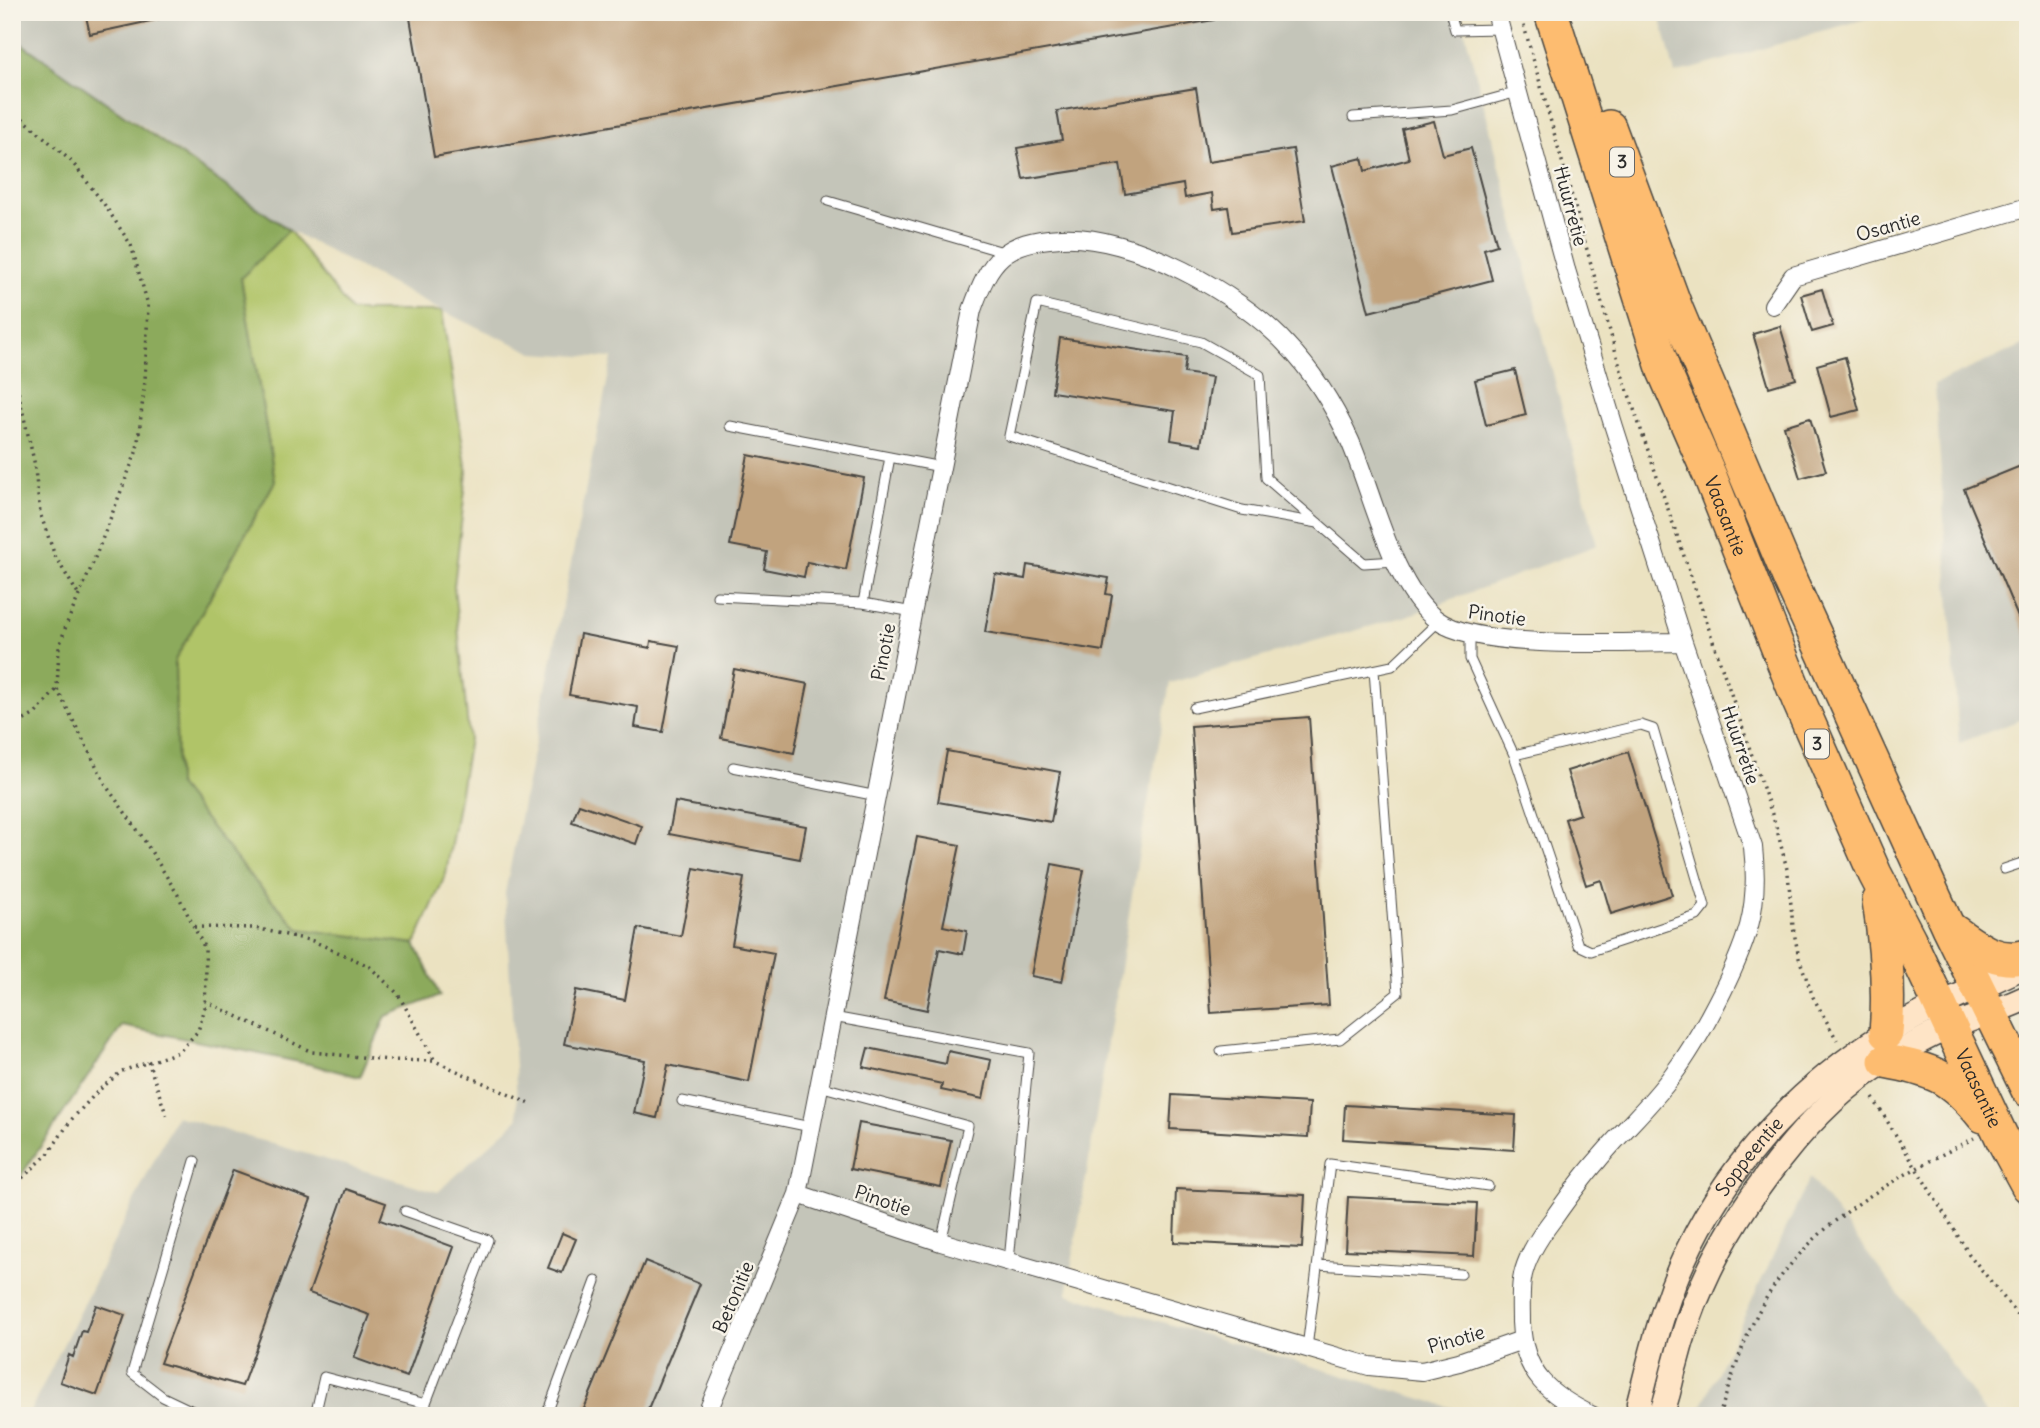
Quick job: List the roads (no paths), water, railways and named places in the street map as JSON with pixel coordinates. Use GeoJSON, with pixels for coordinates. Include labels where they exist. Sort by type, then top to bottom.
{"type":"FeatureCollection","features":[{"type":"Feature","properties":{"kind":"highway","name":"Vaasantie"},"geometry":{"type":"LineString","coordinates":[[1551,12],[1664,371],[1710,476],[1798,699],[1875,874],[1945,1015],[1991,1138],[2028,1186]]}},
{"type":"Feature","properties":{"kind":"highway","name":"Vaasantie"},"geometry":{"type":"LineString","coordinates":[[1570,12],[1591,79],[1677,311],[1791,582],[1948,927],[2028,1090]]}},
{"type":"Feature","properties":{"kind":"highway"},"geometry":{"type":"LineString","coordinates":[[1875,874],[1885,942],[1889,999],[1886,1047],[1919,1067],[1941,1076],[1964,1093],[1991,1138]]}},
{"type":"Feature","properties":{"kind":"highway"},"geometry":{"type":"LineString","coordinates":[[1948,927],[2001,960],[2028,956]]}},
{"type":"Feature","properties":{"kind":"main road"},"geometry":{"type":"LineString","coordinates":[[1983,1002],[2028,964]]}},
{"type":"Feature","properties":{"kind":"main road"},"geometry":{"type":"LineString","coordinates":[[1983,1002],[2028,998]]}},
{"type":"Feature","properties":{"kind":"main road","name":"Soppeentie"},"geometry":{"type":"LineString","coordinates":[[1644,1416],[1639,1403],[1664,1310],[1683,1262],[1708,1212],[1740,1165],[1788,1108],[1816,1082],[1945,1015],[1983,1002]]}},
{"type":"Feature","properties":{"kind":"main road","name":"Soppeentie"},"geometry":{"type":"LineString","coordinates":[[1660,1416],[1685,1325],[1719,1250],[1786,1152],[1886,1047]]}},
{"type":"Feature","properties":{"kind":"street","name":"Huurretie"},"geometry":{"type":"LineString","coordinates":[[1498,20],[1566,270],[1683,642],[1753,847],[1756,874],[1749,927],[1716,1003],[1672,1076],[1568,1198],[1534,1248],[1522,1278],[1522,1340],[1530,1365],[1545,1387],[1570,1405],[1593,1416]]}},
{"type":"Feature","properties":{"kind":"street","name":"Osantie"},"geometry":{"type":"LineString","coordinates":[[1773,305],[1793,276],[2028,207]]}},
{"type":"Feature","properties":{"kind":"street","name":"Pinotie"},"geometry":{"type":"LineString","coordinates":[[1522,1340],[1459,1362],[1422,1371],[1369,1366],[941,1242],[798,1194],[972,310],[983,279],[1003,253],[1039,239],[1072,237],[1113,243],[1146,253],[1184,271],[1218,291],[1286,343],[1333,405],[1396,561],[1424,610],[1438,622],[1470,634],[1517,641],[1683,642]]}},
{"type":"Feature","properties":{"kind":"street","name":"Betonitie"},"geometry":{"type":"LineString","coordinates":[[706,1416],[798,1194]]}},
{"type":"Feature","properties":{"kind":"lane"},"geometry":{"type":"LineString","coordinates":[[1450,12],[1455,30],[1498,20]]}},
{"type":"Feature","properties":{"kind":"lane"},"geometry":{"type":"LineString","coordinates":[[1353,117],[1452,110],[1518,92]]}},
{"type":"Feature","properties":{"kind":"lane"},"geometry":{"type":"LineString","coordinates":[[828,201],[1003,253]]}},
{"type":"Feature","properties":{"kind":"lane"},"geometry":{"type":"LineString","coordinates":[[1318,523],[1242,510],[1009,436],[1037,303],[1201,342],[1260,375],[1266,478],[1318,523],[1364,564],[1396,561]]}},
{"type":"Feature","properties":{"kind":"lane"},"geometry":{"type":"LineString","coordinates":[[730,426],[941,467]]}},
{"type":"Feature","properties":{"kind":"lane"},"geometry":{"type":"LineString","coordinates":[[863,603],[890,457]]}},
{"type":"Feature","properties":{"kind":"lane"},"geometry":{"type":"LineString","coordinates":[[717,596],[863,603],[912,612]]}},
{"type":"Feature","properties":{"kind":"lane"},"geometry":{"type":"LineString","coordinates":[[1194,708],[1392,666],[1438,622]]}},
{"type":"Feature","properties":{"kind":"lane"},"geometry":{"type":"LineString","coordinates":[[1470,634],[1469,659],[1514,755],[1578,945],[1591,951],[1697,916],[1705,906],[1653,729],[1642,725],[1514,755]]}},
{"type":"Feature","properties":{"kind":"lane"},"geometry":{"type":"LineString","coordinates":[[1221,1051],[1340,1039],[1398,993],[1374,670]]}},
{"type":"Feature","properties":{"kind":"lane"},"geometry":{"type":"LineString","coordinates":[[733,767],[877,796]]}},
{"type":"Feature","properties":{"kind":"lane"},"geometry":{"type":"LineString","coordinates":[[2004,869],[2028,861]]}},
{"type":"Feature","properties":{"kind":"lane"},"geometry":{"type":"LineString","coordinates":[[833,1017],[1029,1053],[1009,1261]]}},
{"type":"Feature","properties":{"kind":"lane"},"geometry":{"type":"LineString","coordinates":[[820,1086],[968,1126],[941,1242]]}},
{"type":"Feature","properties":{"kind":"lane"},"geometry":{"type":"LineString","coordinates":[[682,1101],[811,1127]]}},
{"type":"Feature","properties":{"kind":"lane"},"geometry":{"type":"LineString","coordinates":[[195,1161],[132,1373],[163,1397],[203,1416]]}},
{"type":"Feature","properties":{"kind":"lane"},"geometry":{"type":"LineString","coordinates":[[1307,1348],[1331,1164],[1488,1186]]}},
{"type":"Feature","properties":{"kind":"lane"},"geometry":{"type":"LineString","coordinates":[[405,1211],[488,1240],[421,1416]]}},
{"type":"Feature","properties":{"kind":"lane"},"geometry":{"type":"LineString","coordinates":[[1318,1265],[1461,1273]]}},
{"type":"Feature","properties":{"kind":"lane"},"geometry":{"type":"LineString","coordinates":[[546,1416],[596,1281]]}},
{"type":"Feature","properties":{"kind":"lane"},"geometry":{"type":"LineString","coordinates":[[315,1416],[324,1377],[426,1404]]}}]}
